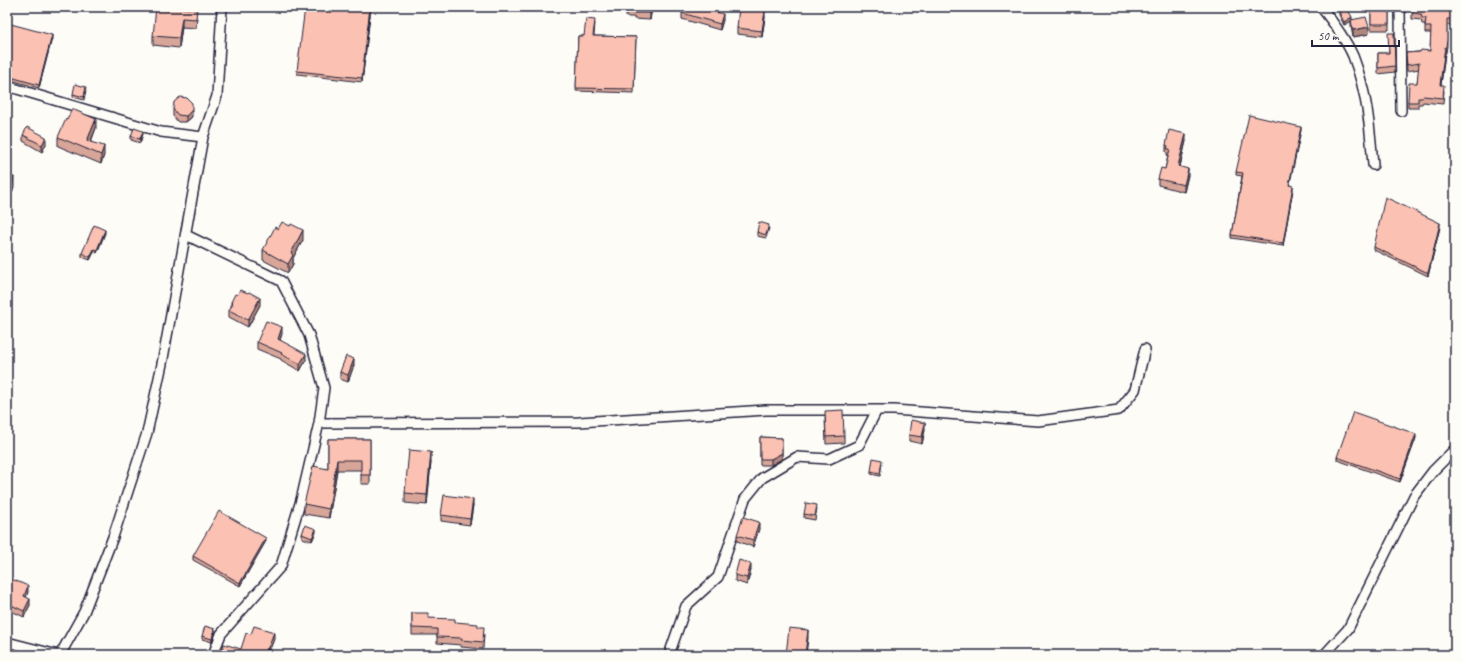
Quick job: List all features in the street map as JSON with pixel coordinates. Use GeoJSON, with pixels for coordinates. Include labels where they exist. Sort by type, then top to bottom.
{"type":"FeatureCollection","features":[{"type":"Feature","properties":{"kind":"street"},"geometry":{"type":"LineString","coordinates":[[7,642],[59,655],[84,612],[112,537],[147,433],[162,364],[203,137],[217,96],[222,7]]}},
{"type":"Feature","properties":{"kind":"street"},"geometry":{"type":"LineString","coordinates":[[1321,7],[1339,31],[1353,56],[1368,108],[1373,165]]}},
{"type":"Feature","properties":{"kind":"street"},"geometry":{"type":"LineString","coordinates":[[1400,7],[1402,111]]}},
{"type":"Feature","properties":{"kind":"street"},"geometry":{"type":"LineString","coordinates":[[7,86],[161,132],[203,137]]}},
{"type":"Feature","properties":{"kind":"street"},"geometry":{"type":"LineString","coordinates":[[186,235],[280,281],[309,335],[324,388],[319,423],[301,500],[281,566],[221,634],[213,655]]}},
{"type":"Feature","properties":{"kind":"street"},"geometry":{"type":"LineString","coordinates":[[319,423],[579,422],[766,410],[894,410],[1038,421],[1119,410],[1135,390],[1145,350]]}},
{"type":"Feature","properties":{"kind":"street"},"geometry":{"type":"LineString","coordinates":[[669,655],[686,606],[718,577],[745,499],[762,478],[797,457],[829,459],[859,445],[877,410]]}},
{"type":"Feature","properties":{"kind":"street"},"geometry":{"type":"LineString","coordinates":[[1324,655],[1348,629],[1414,496],[1432,471],[1455,448]]}},
{"type":"Feature","properties":{"kind":"building"},"geometry":{"type":"Polygon","coordinates":[[[156,7],[183,7],[197,9],[196,19],[182,18],[179,38],[153,36],[156,7]]]}},
{"type":"Feature","properties":{"kind":"building"},"geometry":{"type":"Polygon","coordinates":[[[305,7],[370,7],[362,78],[297,71],[305,7]]]}},
{"type":"Feature","properties":{"kind":"building"},"geometry":{"type":"Polygon","coordinates":[[[626,7],[651,7],[650,13],[634,13],[634,11],[626,10],[626,7]]]}},
{"type":"Feature","properties":{"kind":"building"},"geometry":{"type":"Polygon","coordinates":[[[683,7],[709,7],[709,10],[723,14],[720,24],[682,13],[683,7]]]}},
{"type":"Feature","properties":{"kind":"building"},"geometry":{"type":"Polygon","coordinates":[[[739,7],[763,7],[763,10],[765,11],[762,31],[737,28],[739,7]]]}},
{"type":"Feature","properties":{"kind":"building"},"geometry":{"type":"Polygon","coordinates":[[[1371,7],[1389,7],[1389,24],[1371,24],[1371,7]]]}},
{"type":"Feature","properties":{"kind":"building"},"geometry":{"type":"Polygon","coordinates":[[[1413,7],[1455,7],[1455,19],[1447,19],[1447,40],[1440,85],[1444,85],[1443,98],[1423,96],[1422,98],[1418,98],[1418,102],[1408,102],[1409,83],[1417,83],[1419,63],[1407,65],[1406,53],[1420,52],[1421,50],[1430,51],[1431,27],[1425,27],[1426,18],[1422,18],[1421,14],[1412,13],[1413,7]]]}},
{"type":"Feature","properties":{"kind":"building"},"geometry":{"type":"Polygon","coordinates":[[[1347,8],[1352,17],[1344,22],[1339,12],[1347,8]]]}},
{"type":"Feature","properties":{"kind":"building"},"geometry":{"type":"Polygon","coordinates":[[[1366,17],[1369,27],[1353,30],[1351,20],[1366,17]]]}},
{"type":"Feature","properties":{"kind":"building"},"geometry":{"type":"Polygon","coordinates":[[[586,19],[595,20],[593,36],[636,37],[634,89],[576,88],[578,36],[584,36],[586,19]]]}},
{"type":"Feature","properties":{"kind":"building"},"geometry":{"type":"Polygon","coordinates":[[[7,23],[52,35],[39,85],[7,76],[7,23]]]}},
{"type":"Feature","properties":{"kind":"building"},"geometry":{"type":"Polygon","coordinates":[[[1388,33],[1394,33],[1395,66],[1378,68],[1378,53],[1389,53],[1388,33]]]}},
{"type":"Feature","properties":{"kind":"building"},"geometry":{"type":"Polygon","coordinates":[[[75,84],[86,87],[84,97],[73,94],[75,84]]]}},
{"type":"Feature","properties":{"kind":"building"},"geometry":{"type":"Polygon","coordinates":[[[180,97],[187,98],[192,103],[192,110],[186,116],[178,115],[173,109],[174,102],[180,97]]]}},
{"type":"Feature","properties":{"kind":"building"},"geometry":{"type":"Polygon","coordinates":[[[72,109],[96,119],[87,141],[104,146],[101,155],[58,137],[72,109]]]}},
{"type":"Feature","properties":{"kind":"building"},"geometry":{"type":"Polygon","coordinates":[[[1249,115],[1301,127],[1289,185],[1293,186],[1283,243],[1232,235],[1243,173],[1236,172],[1249,115]]]}},
{"type":"Feature","properties":{"kind":"building"},"geometry":{"type":"Polygon","coordinates":[[[27,127],[46,137],[42,145],[23,135],[27,127]]]}},
{"type":"Feature","properties":{"kind":"building"},"geometry":{"type":"Polygon","coordinates":[[[134,128],[143,131],[140,139],[131,136],[134,128]]]}},
{"type":"Feature","properties":{"kind":"building"},"geometry":{"type":"Polygon","coordinates":[[[1169,130],[1186,134],[1178,166],[1188,169],[1184,185],[1158,179],[1161,168],[1165,169],[1170,149],[1167,149],[1168,146],[1166,145],[1169,130]]]}},
{"type":"Feature","properties":{"kind":"building"},"geometry":{"type":"Polygon","coordinates":[[[7,175],[14,177],[7,197],[7,175]]]}},
{"type":"Feature","properties":{"kind":"building"},"geometry":{"type":"Polygon","coordinates":[[[1385,197],[1440,223],[1428,273],[1374,247],[1385,197]]]}},
{"type":"Feature","properties":{"kind":"building"},"geometry":{"type":"Polygon","coordinates":[[[282,222],[290,226],[291,224],[303,230],[291,253],[293,255],[288,264],[263,250],[275,227],[278,229],[282,222]]]}},
{"type":"Feature","properties":{"kind":"building"},"geometry":{"type":"Polygon","coordinates":[[[759,222],[769,225],[766,235],[757,232],[759,222]]]}},
{"type":"Feature","properties":{"kind":"building"},"geometry":{"type":"Polygon","coordinates":[[[94,225],[105,230],[97,250],[94,249],[90,257],[82,253],[94,225]]]}},
{"type":"Feature","properties":{"kind":"building"},"geometry":{"type":"Polygon","coordinates":[[[240,290],[249,292],[260,298],[248,320],[229,310],[233,304],[231,302],[235,294],[237,295],[240,290]]]}},
{"type":"Feature","properties":{"kind":"building"},"geometry":{"type":"Polygon","coordinates":[[[266,321],[282,327],[278,339],[306,354],[300,364],[281,354],[282,353],[257,342],[266,321]]]}},
{"type":"Feature","properties":{"kind":"building"},"geometry":{"type":"Polygon","coordinates":[[[346,356],[354,359],[348,375],[340,372],[346,356]]]}},
{"type":"Feature","properties":{"kind":"building"},"geometry":{"type":"Polygon","coordinates":[[[843,410],[844,436],[826,437],[825,411],[843,410]]]}},
{"type":"Feature","properties":{"kind":"building"},"geometry":{"type":"Polygon","coordinates":[[[1353,412],[1416,434],[1400,479],[1337,457],[1353,412]]]}},
{"type":"Feature","properties":{"kind":"building"},"geometry":{"type":"Polygon","coordinates":[[[911,420],[925,423],[922,437],[909,435],[911,420]]]}},
{"type":"Feature","properties":{"kind":"building"},"geometry":{"type":"Polygon","coordinates":[[[760,437],[782,438],[782,453],[771,459],[760,459],[760,437]]]}},
{"type":"Feature","properties":{"kind":"building"},"geometry":{"type":"Polygon","coordinates":[[[328,439],[370,439],[370,475],[361,475],[361,460],[337,460],[329,509],[304,504],[313,466],[328,469],[328,439]]]}},
{"type":"Feature","properties":{"kind":"building"},"geometry":{"type":"Polygon","coordinates":[[[409,450],[431,452],[427,495],[405,493],[409,450]]]}},
{"type":"Feature","properties":{"kind":"building"},"geometry":{"type":"Polygon","coordinates":[[[873,458],[882,460],[880,473],[871,471],[873,458]]]}},
{"type":"Feature","properties":{"kind":"building"},"geometry":{"type":"Polygon","coordinates":[[[444,495],[473,499],[470,519],[441,515],[444,495]]]}},
{"type":"Feature","properties":{"kind":"building"},"geometry":{"type":"Polygon","coordinates":[[[806,503],[817,505],[815,516],[804,514],[806,503]]]}},
{"type":"Feature","properties":{"kind":"building"},"geometry":{"type":"Polygon","coordinates":[[[219,511],[266,538],[240,583],[193,556],[219,511]]]}},
{"type":"Feature","properties":{"kind":"building"},"geometry":{"type":"Polygon","coordinates":[[[743,517],[759,522],[753,540],[737,535],[743,517]]]}},
{"type":"Feature","properties":{"kind":"building"},"geometry":{"type":"Polygon","coordinates":[[[305,525],[316,529],[312,538],[302,534],[305,525]]]}},
{"type":"Feature","properties":{"kind":"building"},"geometry":{"type":"Polygon","coordinates":[[[739,560],[751,564],[747,578],[735,575],[739,560]]]}},
{"type":"Feature","properties":{"kind":"building"},"geometry":{"type":"Polygon","coordinates":[[[7,577],[28,586],[24,596],[30,599],[24,611],[7,603],[7,577]]]}},
{"type":"Feature","properties":{"kind":"building"},"geometry":{"type":"Polygon","coordinates":[[[412,613],[428,613],[428,618],[455,619],[455,622],[478,624],[478,627],[484,627],[483,642],[461,640],[462,638],[437,637],[437,629],[412,628],[412,613]]]}},
{"type":"Feature","properties":{"kind":"building"},"geometry":{"type":"Polygon","coordinates":[[[205,626],[215,629],[212,639],[202,636],[205,626]]]}},
{"type":"Feature","properties":{"kind":"building"},"geometry":{"type":"Polygon","coordinates":[[[254,626],[274,632],[265,655],[221,655],[224,644],[241,649],[246,633],[251,634],[254,626]]]}},
{"type":"Feature","properties":{"kind":"building"},"geometry":{"type":"Polygon","coordinates":[[[789,628],[808,630],[805,655],[786,655],[789,628]]]}}]}
